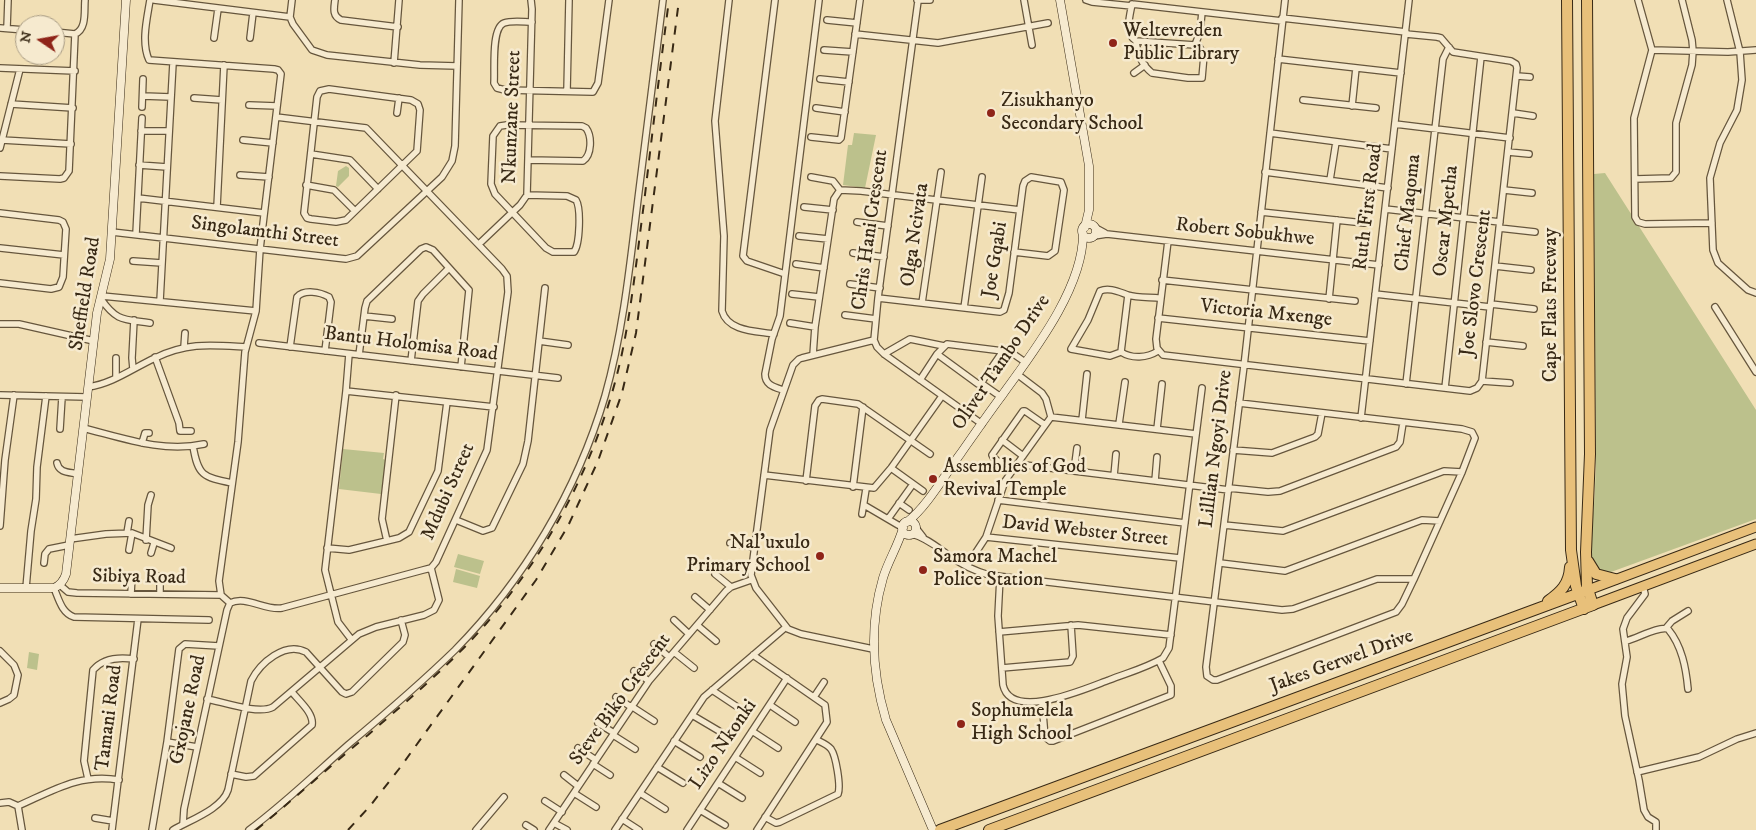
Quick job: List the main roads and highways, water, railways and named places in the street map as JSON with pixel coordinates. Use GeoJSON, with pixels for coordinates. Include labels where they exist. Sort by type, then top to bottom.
{"type":"FeatureCollection","features":[{"type":"Feature","properties":{"kind":"highway","name":"Cape Flats Freeway"},"geometry":{"type":"LineString","coordinates":[[1568,0],[1571,550],[1575,580],[1583,591],[1589,607]]}},
{"type":"Feature","properties":{"kind":"highway","name":"Cape Flats Freeway"},"geometry":{"type":"LineString","coordinates":[[1583,591],[1590,463],[1587,0]]}},
{"type":"Feature","properties":{"kind":"highway"},"geometry":{"type":"LineString","coordinates":[[1542,607],[1566,585],[1570,573],[1571,550]]}},
{"type":"Feature","properties":{"kind":"highway"},"geometry":{"type":"LineString","coordinates":[[1586,552],[1590,566],[1596,574],[1615,579]]}},
{"type":"Feature","properties":{"kind":"highway","name":"Jakes Gerwel Drive"},"geometry":{"type":"LineString","coordinates":[[940,830],[1583,591]]}},
{"type":"Feature","properties":{"kind":"highway","name":"Jakes Gerwel Drive"},"geometry":{"type":"LineString","coordinates":[[989,830],[1589,607]]}},
{"type":"Feature","properties":{"kind":"main road","name":"Jakes Gerwel Drive"},"geometry":{"type":"LineString","coordinates":[[1583,591],[1756,527]]}},
{"type":"Feature","properties":{"kind":"main road","name":"Jakes Gerwel Drive"},"geometry":{"type":"LineString","coordinates":[[1589,607],[1756,544]]}},
{"type":"Feature","properties":{"kind":"railway"},"geometry":{"type":"LineString","coordinates":[[256,830],[368,735],[472,640],[509,596],[531,565],[570,500],[600,430],[612,394],[625,339],[637,261],[669,0]]}},
{"type":"Feature","properties":{"kind":"railway"},"geometry":{"type":"LineString","coordinates":[[348,830],[399,769],[536,580],[568,526],[598,461],[622,393],[636,333],[679,0]]}},
{"type":"Feature","properties":{"kind":"place","name":"Weltevreden Public Library"},"geometry":{"type":"Point","coordinates":[1113,43]}},
{"type":"Feature","properties":{"kind":"place","name":"Zisukhanyo Secondary School"},"geometry":{"type":"Point","coordinates":[991,113]}},
{"type":"Feature","properties":{"kind":"place","name":"Assemblies of God Revival Temple"},"geometry":{"type":"Point","coordinates":[933,479]}},
{"type":"Feature","properties":{"kind":"place","name":"Nal'uxulo Primary School"},"geometry":{"type":"Point","coordinates":[820,556]}},
{"type":"Feature","properties":{"kind":"place","name":"Samora Machel Police Station"},"geometry":{"type":"Point","coordinates":[923,570]}},
{"type":"Feature","properties":{"kind":"place","name":"Sophumelela High School"},"geometry":{"type":"Point","coordinates":[961,724]}}]}
